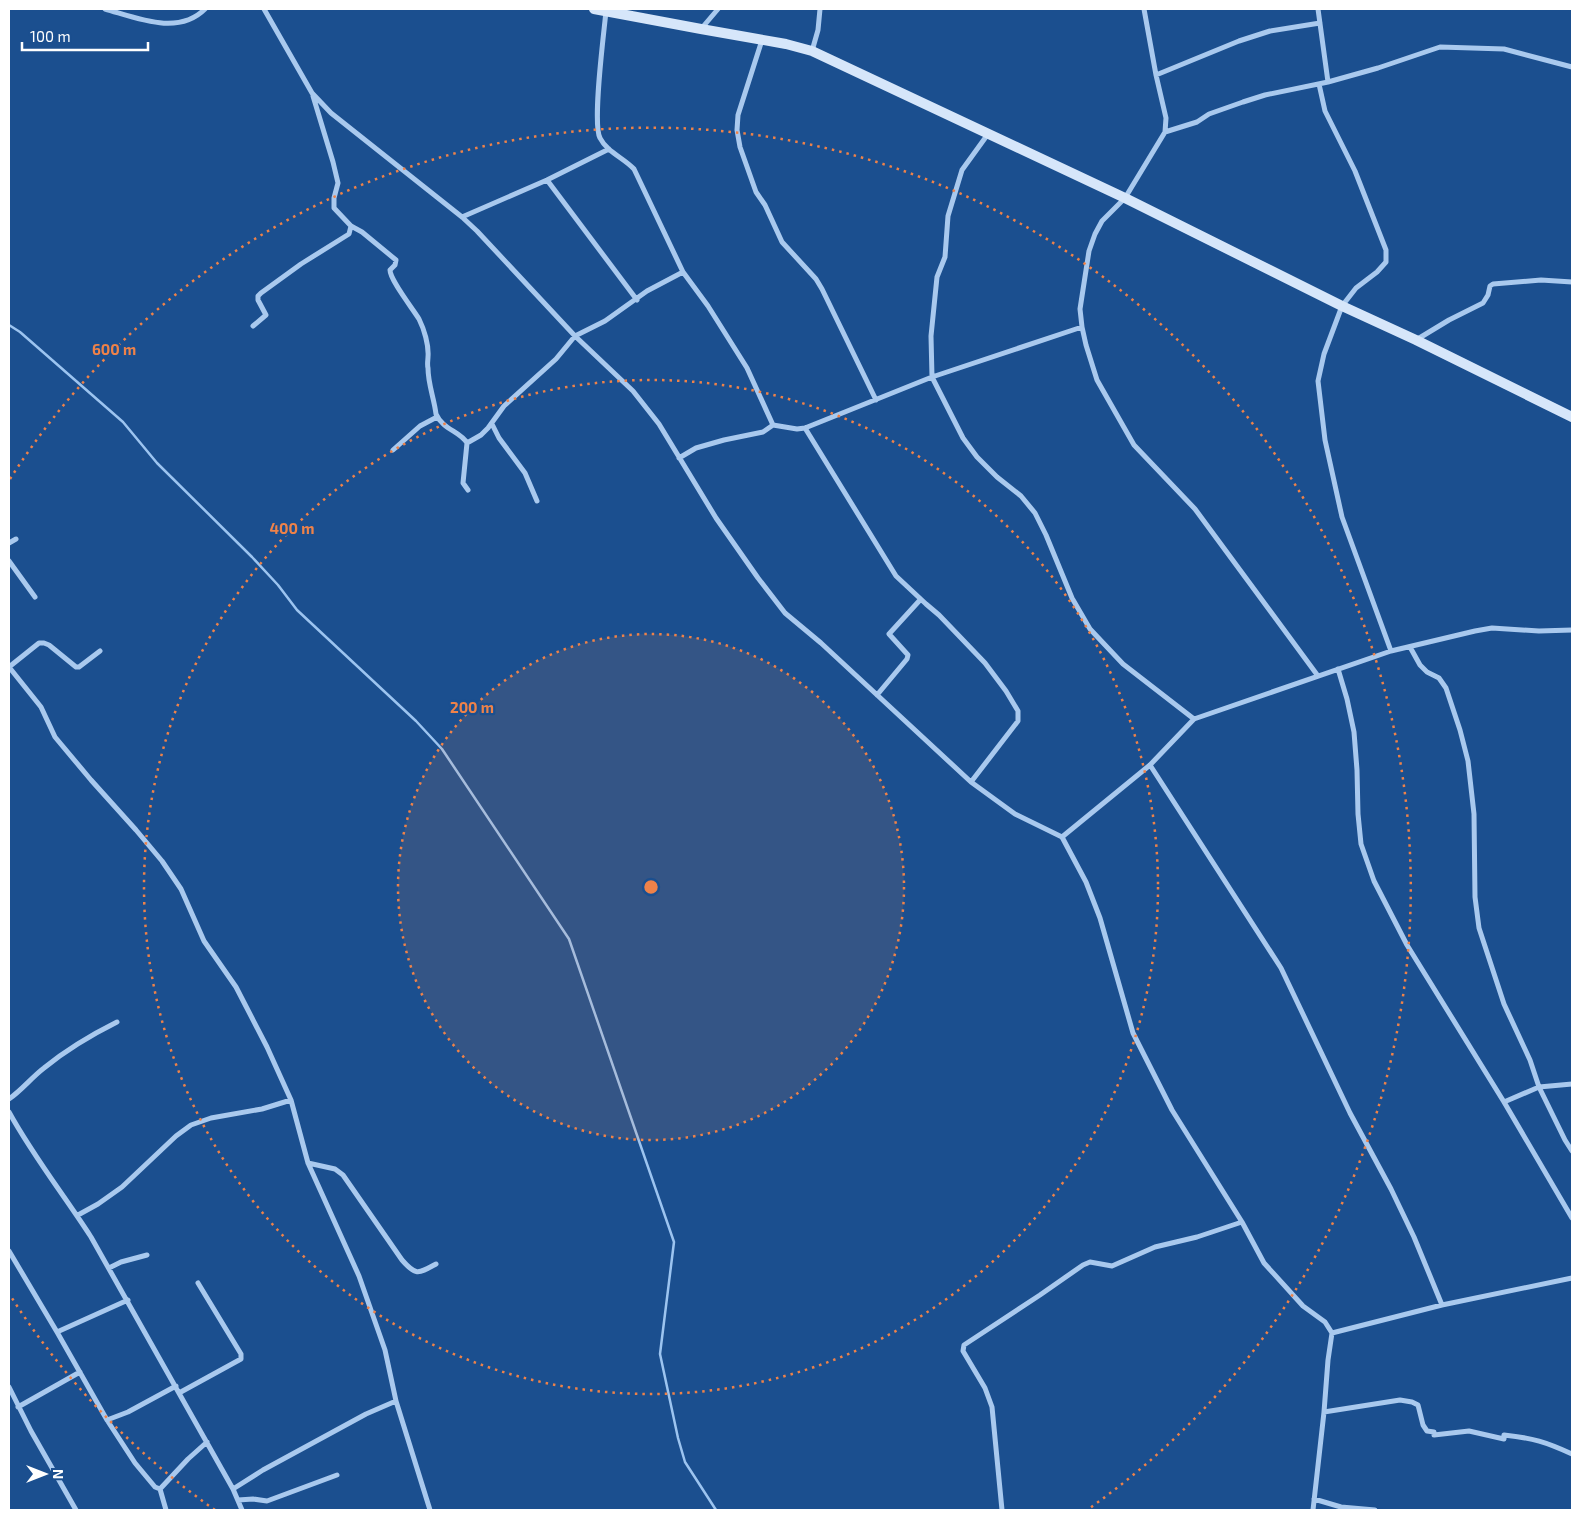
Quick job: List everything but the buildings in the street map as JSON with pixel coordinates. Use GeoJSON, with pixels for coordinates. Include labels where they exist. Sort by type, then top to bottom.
{"type":"FeatureCollection","features":[{"type":"Feature","properties":{"kind":"street"},"geometry":{"type":"LineString","coordinates":[[105,9],[136,19],[180,23],[196,17],[205,9]]}},
{"type":"Feature","properties":{"kind":"street"},"geometry":{"type":"LineString","coordinates":[[264,9],[312,93],[338,183],[334,198],[334,208],[350,226],[362,232],[396,260],[395,266],[390,270],[390,274],[418,318],[422,328],[428,354],[427,368],[437,417],[447,428],[462,437],[467,444],[463,483],[468,490]]}},
{"type":"Feature","properties":{"kind":"street"},"geometry":{"type":"LineString","coordinates":[[594,9],[786,44],[812,51],[1125,198],[1342,306],[1416,340],[1572,417]]}},
{"type":"Feature","properties":{"kind":"street"},"geometry":{"type":"LineString","coordinates":[[701,29],[718,9]]}},
{"type":"Feature","properties":{"kind":"street"},"geometry":{"type":"LineString","coordinates":[[812,51],[818,30],[820,9]]}},
{"type":"Feature","properties":{"kind":"street"},"geometry":{"type":"LineString","coordinates":[[1144,9],[1166,118],[1165,132],[1125,198],[1102,221],[1092,242],[1080,309],[1086,345],[1097,380],[1134,445],[1195,510],[1318,676]]}},
{"type":"Feature","properties":{"kind":"street"},"geometry":{"type":"LineString","coordinates":[[1318,9],[1328,82]]}},
{"type":"Feature","properties":{"kind":"street"},"geometry":{"type":"LineString","coordinates":[[606,10],[597,113],[599,137],[609,149],[626,161],[634,170],[683,272],[713,313],[747,368],[773,425]]}},
{"type":"Feature","properties":{"kind":"street"},"geometry":{"type":"LineString","coordinates":[[1156,75],[1239,41],[1270,31],[1320,23]]}},
{"type":"Feature","properties":{"kind":"street"},"geometry":{"type":"LineString","coordinates":[[762,40],[738,115],[737,130],[740,147],[756,192],[774,228],[782,242],[816,279],[822,289],[876,400]]}},
{"type":"Feature","properties":{"kind":"street"},"geometry":{"type":"LineString","coordinates":[[1165,132],[1197,122],[1209,114],[1243,102],[1328,82],[1378,68],[1440,47],[1504,49],[1572,67]]}},
{"type":"Feature","properties":{"kind":"street"},"geometry":{"type":"LineString","coordinates":[[1319,84],[1325,111],[1355,171],[1386,250],[1386,262],[1356,288],[1342,306],[1324,354],[1318,381],[1325,440],[1342,517],[1391,651]]}},
{"type":"Feature","properties":{"kind":"street"},"geometry":{"type":"LineString","coordinates":[[312,93],[331,113],[462,217],[575,336],[633,392],[659,424],[727,534],[785,613],[971,782],[1016,814],[1062,837],[1086,882],[1100,918],[1133,1033],[1172,1110],[1242,1222],[1264,1263],[1302,1306],[1325,1322],[1332,1333],[1313,1510]]}},
{"type":"Feature","properties":{"kind":"street"},"geometry":{"type":"LineString","coordinates":[[989,133],[962,170],[948,216],[945,257],[937,277],[931,336],[932,377],[963,438],[977,457],[997,477],[1021,496],[1035,513],[1072,598],[1090,629],[1123,664],[1194,718]]}},
{"type":"Feature","properties":{"kind":"street"},"geometry":{"type":"LineString","coordinates":[[462,217],[547,180],[609,149]]}},
{"type":"Feature","properties":{"kind":"street"},"geometry":{"type":"LineString","coordinates":[[547,180],[637,300]]}},
{"type":"Feature","properties":{"kind":"street"},"geometry":{"type":"LineString","coordinates":[[253,326],[266,316],[258,296],[301,264],[349,234],[350,226]]}},
{"type":"Feature","properties":{"kind":"street"},"geometry":{"type":"LineString","coordinates":[[467,444],[481,435],[492,424],[504,406],[556,359],[575,336],[604,321],[637,300],[647,291],[683,272]]}},
{"type":"Feature","properties":{"kind":"street"},"geometry":{"type":"LineString","coordinates":[[1416,340],[1449,320],[1483,303],[1492,284],[1541,280],[1572,282]]}},
{"type":"Feature","properties":{"kind":"street"},"geometry":{"type":"LineString","coordinates":[[679,458],[696,448],[763,432],[773,425],[797,429],[805,428],[932,377],[1082,328]]}},
{"type":"Feature","properties":{"kind":"street"},"geometry":{"type":"LineString","coordinates":[[393,450],[420,426],[437,417]]}},
{"type":"Feature","properties":{"kind":"street"},"geometry":{"type":"LineString","coordinates":[[492,424],[522,469],[537,501]]}},
{"type":"Feature","properties":{"kind":"street"},"geometry":{"type":"LineString","coordinates":[[805,428],[896,576],[920,600],[939,615],[985,662],[1018,711],[1018,721],[971,782]]}},
{"type":"Feature","properties":{"kind":"street"},"geometry":{"type":"LineString","coordinates":[[9,543],[16,539]]}},
{"type":"Feature","properties":{"kind":"street"},"geometry":{"type":"LineString","coordinates":[[9,561],[35,597]]}},
{"type":"Feature","properties":{"kind":"street"},"geometry":{"type":"LineString","coordinates":[[877,695],[908,659],[908,655],[889,634],[920,600]]}},
{"type":"Feature","properties":{"kind":"street"},"geometry":{"type":"LineString","coordinates":[[1062,837],[1150,765],[1194,718],[1391,651],[1492,628],[1539,631],[1572,630]]}},
{"type":"Feature","properties":{"kind":"street"},"geometry":{"type":"LineString","coordinates":[[100,651],[76,668],[44,642],[39,643],[9,667],[41,707],[55,737],[162,861],[181,889],[204,941],[236,987],[263,1038],[291,1100],[308,1163],[359,1276],[385,1350],[396,1401],[430,1510]]}},
{"type":"Feature","properties":{"kind":"street"},"geometry":{"type":"LineString","coordinates":[[1410,647],[1420,665],[1427,672],[1439,678],[1446,688],[1468,760],[1474,814],[1476,897],[1479,928],[1504,1004],[1530,1060],[1539,1087],[1572,1151]]}},
{"type":"Feature","properties":{"kind":"street"},"geometry":{"type":"LineString","coordinates":[[1338,670],[1347,698],[1354,732],[1358,770],[1358,814],[1361,844],[1374,881],[1407,945],[1504,1102],[1572,1218]]}},
{"type":"Feature","properties":{"kind":"street"},"geometry":{"type":"LineString","coordinates":[[1150,765],[1281,968],[1350,1112],[1414,1237],[1442,1305]]}},
{"type":"Feature","properties":{"kind":"street"},"geometry":{"type":"LineString","coordinates":[[9,1100],[43,1068],[85,1039],[116,1022]]}},
{"type":"Feature","properties":{"kind":"street"},"geometry":{"type":"LineString","coordinates":[[1504,1102],[1539,1087],[1572,1084]]}},
{"type":"Feature","properties":{"kind":"street"},"geometry":{"type":"LineString","coordinates":[[78,1215],[122,1187],[176,1136],[191,1125],[211,1118],[262,1109],[291,1100]]}},
{"type":"Feature","properties":{"kind":"street"},"geometry":{"type":"LineString","coordinates":[[9,1112],[24,1139],[78,1215],[128,1300],[233,1489],[242,1510]]}},
{"type":"Feature","properties":{"kind":"street"},"geometry":{"type":"LineString","coordinates":[[308,1163],[335,1169],[343,1175],[411,1270],[423,1271],[436,1264]]}},
{"type":"Feature","properties":{"kind":"street"},"geometry":{"type":"LineString","coordinates":[[1002,1510],[992,1407],[986,1388],[963,1351],[964,1345],[1083,1265],[1090,1262],[1112,1266],[1156,1247],[1197,1237],[1242,1222]]}},
{"type":"Feature","properties":{"kind":"street"},"geometry":{"type":"LineString","coordinates":[[9,1251],[107,1420],[135,1463],[155,1487],[160,1489],[166,1510]]}},
{"type":"Feature","properties":{"kind":"street"},"geometry":{"type":"LineString","coordinates":[[109,1268],[121,1262],[147,1255]]}},
{"type":"Feature","properties":{"kind":"street"},"geometry":{"type":"LineString","coordinates":[[1332,1333],[1442,1305],[1572,1278]]}},
{"type":"Feature","properties":{"kind":"street"},"geometry":{"type":"LineString","coordinates":[[180,1393],[241,1359],[240,1354],[198,1283]]}},
{"type":"Feature","properties":{"kind":"street"},"geometry":{"type":"LineString","coordinates":[[57,1332],[128,1300]]}},
{"type":"Feature","properties":{"kind":"street"},"geometry":{"type":"LineString","coordinates":[[18,1407],[80,1372]]}},
{"type":"Feature","properties":{"kind":"street"},"geometry":{"type":"LineString","coordinates":[[107,1420],[128,1412],[176,1386]]}},
{"type":"Feature","properties":{"kind":"street"},"geometry":{"type":"LineString","coordinates":[[9,1387],[18,1407],[76,1510]]}},
{"type":"Feature","properties":{"kind":"street"},"geometry":{"type":"LineString","coordinates":[[1324,1412],[1400,1400],[1412,1402],[1418,1405],[1423,1425],[1427,1431],[1434,1432],[1434,1435],[1469,1431],[1504,1439],[1504,1435],[1525,1437],[1543,1441],[1572,1454]]}},
{"type":"Feature","properties":{"kind":"street"},"geometry":{"type":"LineString","coordinates":[[233,1489],[263,1470],[366,1414],[396,1401]]}},
{"type":"Feature","properties":{"kind":"street"},"geometry":{"type":"LineString","coordinates":[[160,1489],[207,1442]]}},
{"type":"Feature","properties":{"kind":"street"},"geometry":{"type":"LineString","coordinates":[[238,1500],[253,1499],[267,1501],[337,1474]]}},
{"type":"Feature","properties":{"kind":"street"},"geometry":{"type":"LineString","coordinates":[[1314,1499],[1340,1507],[1375,1510]]}},
{"type":"Feature","properties":{"kind":"waterway"},"geometry":{"type":"LineString","coordinates":[[9,325],[20,332],[123,422],[157,463],[278,585],[297,610],[416,721],[442,749],[569,939],[674,1242],[660,1354],[685,1462],[716,1510]]}}]}
